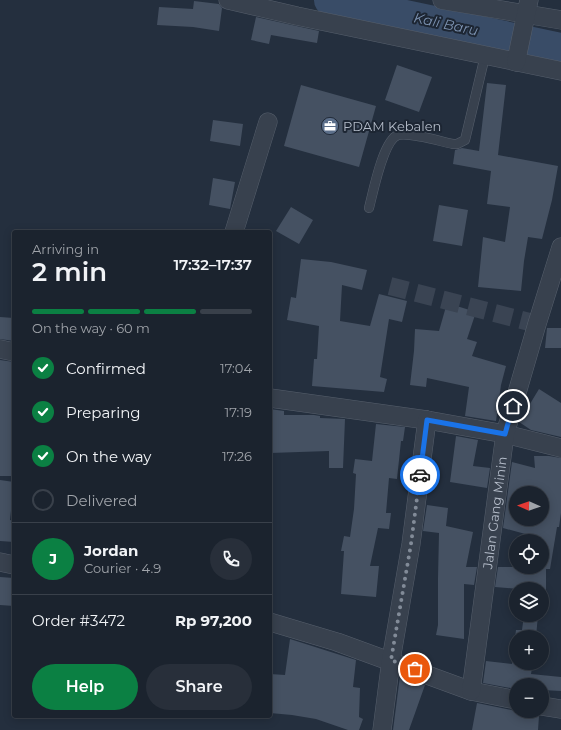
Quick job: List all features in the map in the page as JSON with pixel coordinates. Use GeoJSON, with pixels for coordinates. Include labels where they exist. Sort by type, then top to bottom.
{"type":"FeatureCollection","features":[{"type":"Feature","properties":{"kind":"street"},"geometry":{"type":"LineString","coordinates":[[228,0],[290,15],[484,56],[517,56],[561,71]]}},
{"type":"Feature","properties":{"kind":"street"},"geometry":{"type":"LineString","coordinates":[[442,0],[527,12],[561,20]]}},
{"type":"Feature","properties":{"kind":"street"},"geometry":{"type":"LineString","coordinates":[[517,56],[527,12]]}},
{"type":"Feature","properties":{"kind":"street"},"geometry":{"type":"LineString","coordinates":[[235,230],[268,122]]}},
{"type":"Feature","properties":{"kind":"street","name":"Jalan Gang Minin"},"geometry":{"type":"LineString","coordinates":[[471,691],[505,434],[561,247]]}},
{"type":"Feature","properties":{"kind":"street"},"geometry":{"type":"LineString","coordinates":[[0,349],[12,352]]}},
{"type":"Feature","properties":{"kind":"street"},"geometry":{"type":"LineString","coordinates":[[272,398],[427,420],[505,434],[561,448]]}},
{"type":"Feature","properties":{"kind":"street"},"geometry":{"type":"LineString","coordinates":[[382,730],[391,660],[411,544],[427,420]]}},
{"type":"Feature","properties":{"kind":"street"},"geometry":{"type":"LineString","coordinates":[[0,562],[12,565]]}},
{"type":"Feature","properties":{"kind":"street"},"geometry":{"type":"LineString","coordinates":[[272,623],[391,660],[471,691],[509,699]]}},
{"type":"Feature","properties":{"kind":"street"},"geometry":{"type":"LineString","coordinates":[[549,707],[561,709]]}},
{"type":"Feature","properties":{"kind":"lane"},"geometry":{"type":"LineString","coordinates":[[368,208],[385,151],[392,138],[407,135],[453,144],[457,144],[465,140],[484,56]]}},
{"type":"Feature","properties":{"kind":"building"},"geometry":{"type":"Polygon","coordinates":[[[194,1],[219,4],[222,8],[219,31],[193,27],[157,25],[159,7],[193,9],[194,1]]]}},
{"type":"Feature","properties":{"kind":"building"},"geometry":{"type":"Polygon","coordinates":[[[256,17],[319,31],[317,43],[271,35],[269,44],[251,40],[256,17]]]}},
{"type":"Feature","properties":{"kind":"building","name":"PDAM Kebalen"},"geometry":{"type":"Polygon","coordinates":[[[397,65],[432,77],[419,112],[385,100],[397,65]]]}},
{"type":"Feature","properties":{"kind":"building"},"geometry":{"type":"Polygon","coordinates":[[[487,83],[506,85],[498,155],[558,166],[552,200],[542,239],[528,237],[521,291],[478,287],[483,237],[505,242],[510,207],[487,204],[491,171],[453,164],[455,150],[462,148],[479,151],[487,83]]]}},
{"type":"Feature","properties":{"kind":"building","name":"PDAM Kebalen"},"geometry":{"type":"Polygon","coordinates":[[[301,85],[376,106],[359,167],[284,146],[301,85]]]}},
{"type":"Feature","properties":{"kind":"building"},"geometry":{"type":"Polygon","coordinates":[[[213,120],[243,124],[240,146],[210,141],[213,120]]]}},
{"type":"Feature","properties":{"kind":"building"},"geometry":{"type":"Polygon","coordinates":[[[213,178],[235,182],[230,209],[209,205],[213,178]]]}},
{"type":"Feature","properties":{"kind":"building"},"geometry":{"type":"Polygon","coordinates":[[[439,205],[468,210],[462,246],[433,241],[439,205]]]}},
{"type":"Feature","properties":{"kind":"building"},"geometry":{"type":"Polygon","coordinates":[[[291,207],[313,220],[299,244],[276,231],[291,207]]]}},
{"type":"Feature","properties":{"kind":"building"},"geometry":{"type":"Polygon","coordinates":[[[301,259],[331,262],[367,270],[362,290],[342,285],[340,321],[370,326],[379,294],[407,301],[402,322],[389,319],[380,377],[387,379],[384,392],[312,386],[314,359],[317,359],[319,326],[287,320],[291,297],[296,298],[301,259]]]}},
{"type":"Feature","properties":{"kind":"building"},"geometry":{"type":"Polygon","coordinates":[[[447,303],[476,312],[467,339],[477,342],[472,356],[506,366],[501,385],[496,421],[465,416],[469,387],[427,378],[426,387],[410,385],[415,329],[439,331],[447,303]]]}},
{"type":"Feature","properties":{"kind":"building"},"geometry":{"type":"Polygon","coordinates":[[[0,317],[12,318],[12,341],[0,339],[0,317]]]}},
{"type":"Feature","properties":{"kind":"building"},"geometry":{"type":"Polygon","coordinates":[[[547,328],[561,328],[561,348],[545,348],[547,328]]]}},
{"type":"Feature","properties":{"kind":"building"},"geometry":{"type":"Polygon","coordinates":[[[0,360],[12,362],[12,476],[0,476],[0,360]]]}},
{"type":"Feature","properties":{"kind":"building"},"geometry":{"type":"Polygon","coordinates":[[[539,389],[561,403],[561,437],[531,430],[519,422],[539,389]]]}},
{"type":"Feature","properties":{"kind":"building"},"geometry":{"type":"Polygon","coordinates":[[[272,409],[284,411],[284,415],[314,415],[320,416],[320,418],[345,419],[343,468],[329,468],[329,451],[272,453],[272,409]]]}},
{"type":"Feature","properties":{"kind":"building"},"geometry":{"type":"Polygon","coordinates":[[[376,424],[405,427],[403,441],[401,441],[397,479],[389,478],[386,513],[391,513],[389,529],[378,528],[370,566],[379,566],[376,597],[341,594],[344,551],[341,551],[344,536],[350,537],[354,509],[356,474],[353,473],[355,459],[372,461],[376,424]]]}},
{"type":"Feature","properties":{"kind":"building"},"geometry":{"type":"Polygon","coordinates":[[[456,436],[478,440],[473,466],[490,468],[487,488],[450,482],[456,436]]]}},
{"type":"Feature","properties":{"kind":"building"},"geometry":{"type":"Polygon","coordinates":[[[534,456],[561,458],[561,513],[559,527],[557,527],[550,569],[549,534],[525,534],[503,528],[512,462],[535,468],[534,456]]]}},
{"type":"Feature","properties":{"kind":"building"},"geometry":{"type":"Polygon","coordinates":[[[0,480],[12,482],[10,520],[12,520],[12,542],[0,541],[0,480]]]}},
{"type":"Feature","properties":{"kind":"building"},"geometry":{"type":"Polygon","coordinates":[[[427,505],[448,508],[446,526],[473,532],[466,567],[477,567],[474,585],[464,584],[464,639],[436,635],[438,625],[439,533],[423,531],[427,505]]]}},
{"type":"Feature","properties":{"kind":"building"},"geometry":{"type":"Polygon","coordinates":[[[498,567],[509,567],[509,574],[546,574],[546,582],[509,582],[509,588],[495,587],[498,567]]]}},
{"type":"Feature","properties":{"kind":"building"},"geometry":{"type":"Polygon","coordinates":[[[0,577],[12,578],[12,606],[0,605],[0,577]]]}},
{"type":"Feature","properties":{"kind":"building"},"geometry":{"type":"Polygon","coordinates":[[[523,622],[537,622],[537,630],[522,630],[523,622]]]}},
{"type":"Feature","properties":{"kind":"building"},"geometry":{"type":"Polygon","coordinates":[[[290,639],[356,660],[353,687],[360,688],[359,717],[363,719],[359,730],[348,730],[316,719],[272,713],[272,674],[285,675],[290,639]]]}},
{"type":"Feature","properties":{"kind":"building"},"geometry":{"type":"Polygon","coordinates":[[[486,661],[509,664],[509,670],[532,670],[531,674],[561,677],[561,691],[549,690],[549,678],[509,678],[509,688],[483,683],[486,661]]]}},
{"type":"Feature","properties":{"kind":"building"},"geometry":{"type":"Polygon","coordinates":[[[400,676],[425,685],[409,730],[393,730],[400,676]]]}},
{"type":"Feature","properties":{"kind":"building"},"geometry":{"type":"Polygon","coordinates":[[[477,703],[509,710],[509,718],[539,718],[538,730],[472,730],[477,703]]]}},
{"type":"Feature","properties":{"kind":"waterway","name":"Kali Baru"},"geometry":{"type":"LineString","coordinates":[[330,0],[561,49]]}},
{"type":"Feature","properties":{"kind":"tunnel"},"geometry":{"type":"LineString","coordinates":[[390,286],[537,324]]}},
{"type":"Feature","properties":{"kind":"way so far"},"geometry":{"type":"LineString","coordinates":[[415,669],[391,660],[411,544],[420,475]]}},
{"type":"Feature","properties":{"kind":"place","name":"PDAM Kebalen"},"geometry":{"type":"Point","coordinates":[330,126]}},
{"type":"Feature","properties":{"kind":"route"},"geometry":{"type":"LineString","coordinates":[[420,475],[427,420],[505,434],[513,406]]}}]}
